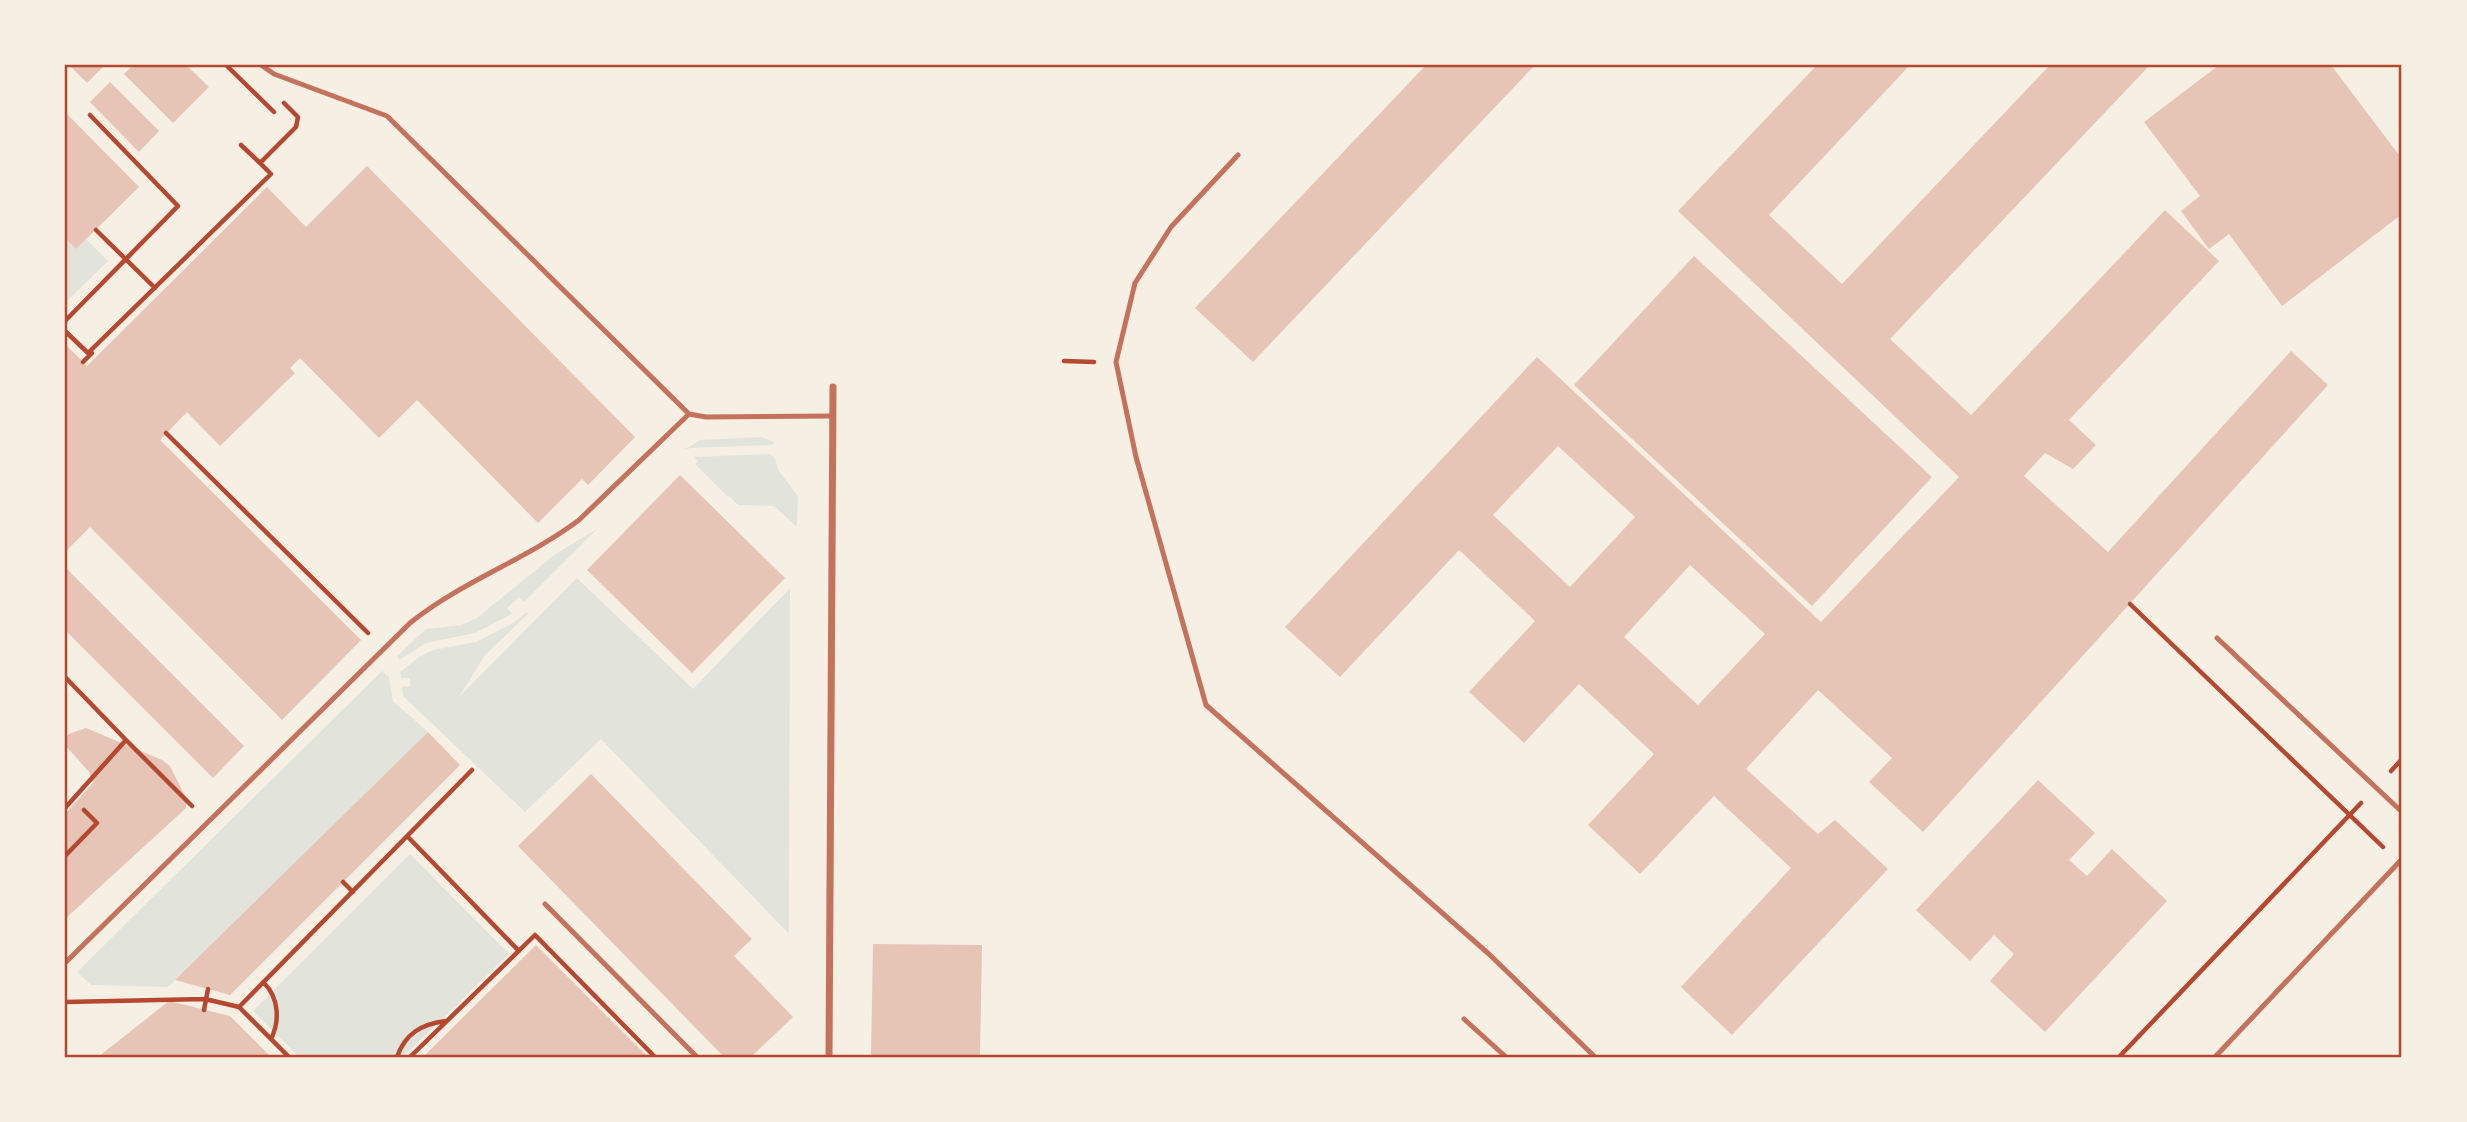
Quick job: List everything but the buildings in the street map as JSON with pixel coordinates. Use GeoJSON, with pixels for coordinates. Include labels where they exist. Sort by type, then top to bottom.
{"type":"FeatureCollection","features":[{"type":"Feature","properties":{"kind":"street"},"geometry":{"type":"LineString","coordinates":[[829,1057],[833,387]]}},
{"type":"Feature","properties":{"kind":"lane"},"geometry":{"type":"LineString","coordinates":[[261,65],[274,74],[387,116],[689,414],[706,417],[832,416]]}},
{"type":"Feature","properties":{"kind":"lane"},"geometry":{"type":"LineString","coordinates":[[1238,155],[1171,227],[1135,283],[1116,362],[1136,457],[1206,705],[1490,955],[1595,1057]]}},
{"type":"Feature","properties":{"kind":"lane"},"geometry":{"type":"LineString","coordinates":[[65,963],[429,608],[542,546],[570,527],[689,414]]}},
{"type":"Feature","properties":{"kind":"lane"},"geometry":{"type":"LineString","coordinates":[[2217,638],[2402,813]]}},
{"type":"Feature","properties":{"kind":"lane"},"geometry":{"type":"LineString","coordinates":[[2215,1057],[2401,861]]}},
{"type":"Feature","properties":{"kind":"lane"},"geometry":{"type":"LineString","coordinates":[[545,904],[697,1057]]}},
{"type":"Feature","properties":{"kind":"lane"},"geometry":{"type":"LineString","coordinates":[[1464,1018],[1506,1057]]}},
{"type":"Feature","properties":{"kind":"path"},"geometry":{"type":"LineString","coordinates":[[226,65],[274,112]]}},
{"type":"Feature","properties":{"kind":"path"},"geometry":{"type":"LineString","coordinates":[[260,163],[296,127],[298,117],[283,102]]}},
{"type":"Feature","properties":{"kind":"path"},"geometry":{"type":"LineString","coordinates":[[65,321],[178,206],[90,115]]}},
{"type":"Feature","properties":{"kind":"path"},"geometry":{"type":"LineString","coordinates":[[241,145],[271,174],[82,361],[262,185]]}},
{"type":"Feature","properties":{"kind":"path"},"geometry":{"type":"LineString","coordinates":[[96,230],[156,289]]}},
{"type":"Feature","properties":{"kind":"path"},"geometry":{"type":"LineString","coordinates":[[65,331],[92,360]]}},
{"type":"Feature","properties":{"kind":"path"},"geometry":{"type":"LineString","coordinates":[[1064,361],[1116,362]]}},
{"type":"Feature","properties":{"kind":"path"},"geometry":{"type":"LineString","coordinates":[[166,433],[384,649]]}},
{"type":"Feature","properties":{"kind":"path"},"geometry":{"type":"LineString","coordinates":[[2130,604],[2349,815],[2401,861]]}},
{"type":"Feature","properties":{"kind":"path"},"geometry":{"type":"LineString","coordinates":[[65,677],[208,822]]}},
{"type":"Feature","properties":{"kind":"path"},"geometry":{"type":"LineString","coordinates":[[65,808],[75,800],[126,740]]}},
{"type":"Feature","properties":{"kind":"path"},"geometry":{"type":"LineString","coordinates":[[2119,1057],[2402,759]]}},
{"type":"Feature","properties":{"kind":"path"},"geometry":{"type":"LineString","coordinates":[[240,1007],[472,771]]}},
{"type":"Feature","properties":{"kind":"path"},"geometry":{"type":"LineString","coordinates":[[65,856],[97,823],[84,810]]}},
{"type":"Feature","properties":{"kind":"path"},"geometry":{"type":"LineString","coordinates":[[408,838],[519,951]]}},
{"type":"Feature","properties":{"kind":"path"},"geometry":{"type":"LineString","coordinates":[[343,882],[353,892]]}},
{"type":"Feature","properties":{"kind":"path"},"geometry":{"type":"LineString","coordinates":[[410,1057],[535,934],[655,1057]]}},
{"type":"Feature","properties":{"kind":"path"},"geometry":{"type":"LineString","coordinates":[[264,982],[269,987],[277,1014],[276,1028],[271,1039]]}},
{"type":"Feature","properties":{"kind":"path"},"geometry":{"type":"LineString","coordinates":[[204,1010],[208,989]]}},
{"type":"Feature","properties":{"kind":"path"},"geometry":{"type":"LineString","coordinates":[[65,1002],[205,999],[240,1007],[289,1057]]}},
{"type":"Feature","properties":{"kind":"path"},"geometry":{"type":"LineString","coordinates":[[397,1057],[401,1044],[409,1035],[434,1022],[447,1021]]}},
{"type":"Feature","properties":{"kind":"shaded area"},"geometry":{"type":"Polygon","coordinates":[[[65,238],[76,249],[86,239],[108,261],[65,303],[65,238]]]}},
{"type":"Feature","properties":{"kind":"shaded area"},"geometry":{"type":"Polygon","coordinates":[[[762,437],[775,443],[683,450],[701,440],[762,437]]]}},
{"type":"Feature","properties":{"kind":"shaded area"},"geometry":{"type":"Polygon","coordinates":[[[770,454],[775,458],[778,470],[798,496],[797,527],[774,506],[738,505],[695,464],[698,461],[694,457],[770,454]]]}},
{"type":"Feature","properties":{"kind":"shaded area"},"geometry":{"type":"Polygon","coordinates":[[[597,529],[524,602],[519,597],[507,608],[512,613],[508,616],[475,633],[426,643],[399,660],[397,656],[426,629],[461,625],[477,618],[554,555],[597,529]]]}},
{"type":"Feature","properties":{"kind":"shaded area"},"geometry":{"type":"Polygon","coordinates":[[[577,578],[693,689],[790,588],[789,934],[601,739],[525,812],[403,696],[402,687],[410,686],[410,678],[401,678],[400,672],[419,657],[433,650],[476,642],[529,613],[485,655],[459,697],[577,578]]]}},
{"type":"Feature","properties":{"kind":"shaded area"},"geometry":{"type":"Polygon","coordinates":[[[382,671],[389,677],[393,701],[428,732],[168,987],[91,985],[77,972],[382,671]]]}},
{"type":"Feature","properties":{"kind":"shaded area"},"geometry":{"type":"Polygon","coordinates":[[[410,854],[509,954],[403,1057],[299,1057],[253,1011],[410,854]]]}}]}
